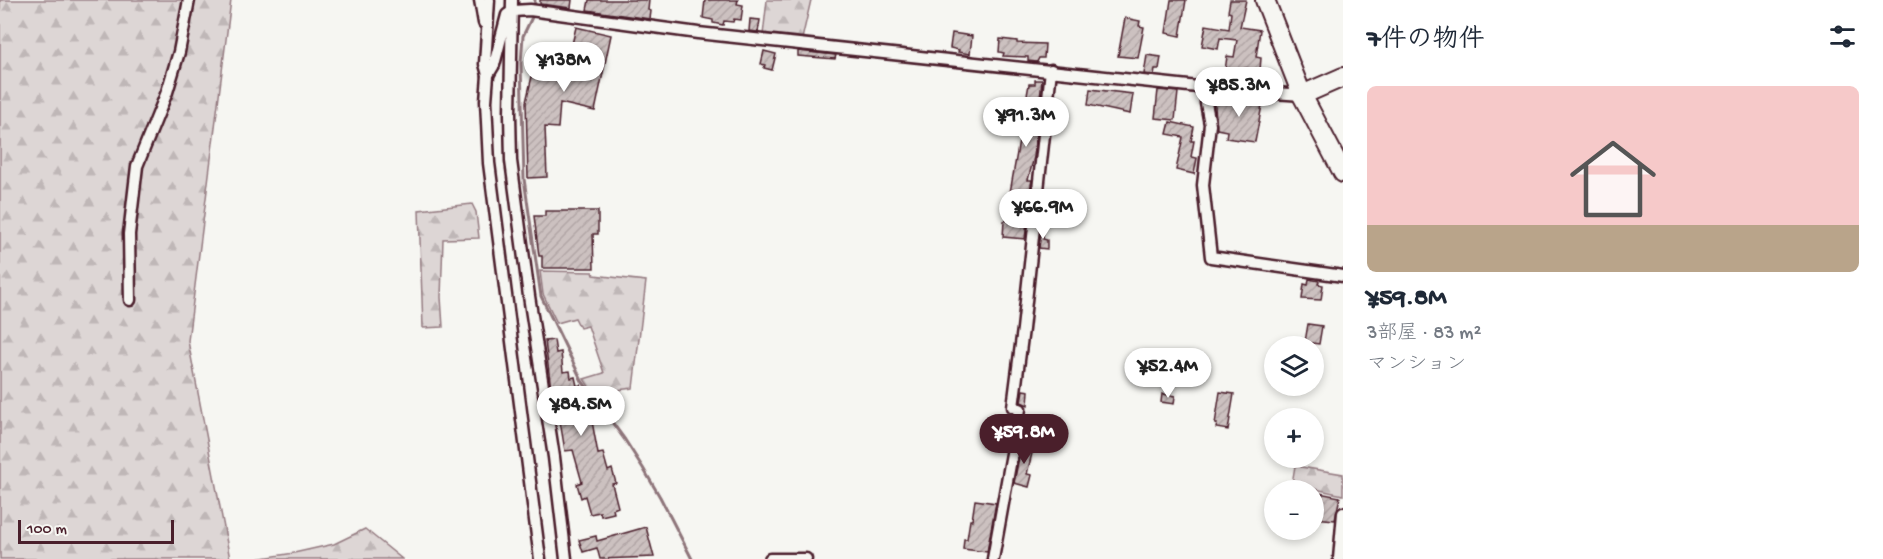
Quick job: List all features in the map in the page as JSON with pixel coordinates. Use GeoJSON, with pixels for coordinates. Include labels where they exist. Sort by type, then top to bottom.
{"type":"FeatureCollection","features":[{"type":"Feature","properties":{"kind":"main road"},"geometry":{"type":"LineString","coordinates":[[1265,0],[1302,95],[1343,173]]}},
{"type":"Feature","properties":{"kind":"main road"},"geometry":{"type":"LineString","coordinates":[[1302,95],[1343,77]]}},
{"type":"Feature","properties":{"kind":"street"},"geometry":{"type":"LineString","coordinates":[[130,300],[129,234],[137,166],[167,92],[179,52],[189,0]]}},
{"type":"Feature","properties":{"kind":"street"},"geometry":{"type":"LineString","coordinates":[[480,0],[483,22],[488,33]]}},
{"type":"Feature","properties":{"kind":"street"},"geometry":{"type":"LineString","coordinates":[[489,0],[485,64],[488,75],[486,101],[489,163],[540,559]]}},
{"type":"Feature","properties":{"kind":"street"},"geometry":{"type":"LineString","coordinates":[[488,75],[494,65],[507,15],[513,5]]}},
{"type":"Feature","properties":{"kind":"street"},"geometry":{"type":"LineString","coordinates":[[513,5],[534,10],[698,33],[1207,88],[1302,95]]}},
{"type":"Feature","properties":{"kind":"street"},"geometry":{"type":"LineString","coordinates":[[513,5],[511,161],[534,332],[554,457],[566,559]]}},
{"type":"Feature","properties":{"kind":"street"},"geometry":{"type":"LineString","coordinates":[[993,559],[1020,409],[1013,407],[1051,70]]}},
{"type":"Feature","properties":{"kind":"street"},"geometry":{"type":"LineString","coordinates":[[1207,88],[1206,103],[1210,124],[1203,194],[1210,257],[1343,276]]}},
{"type":"Feature","properties":{"kind":"street"},"geometry":{"type":"LineString","coordinates":[[1339,559],[1343,513]]}},
{"type":"Feature","properties":{"kind":"street"},"geometry":{"type":"LineString","coordinates":[[770,559],[806,559]]}},
{"type":"Feature","properties":{"kind":"green space"},"geometry":{"type":"Polygon","coordinates":[[[0,0],[231,0],[188,341],[230,559],[0,559],[0,0]]]}},
{"type":"Feature","properties":{"kind":"green space"},"geometry":{"type":"Polygon","coordinates":[[[767,0],[811,0],[802,39],[763,35],[767,0]]]}},
{"type":"Feature","properties":{"kind":"green space"},"geometry":{"type":"Polygon","coordinates":[[[472,204],[476,212],[479,238],[443,239],[441,297],[443,327],[423,328],[419,210],[472,204]]]}},
{"type":"Feature","properties":{"kind":"green space"},"geometry":{"type":"Polygon","coordinates":[[[540,271],[593,272],[594,275],[646,281],[633,388],[593,393],[584,379],[604,373],[588,326],[580,328],[575,318],[557,323],[543,294],[540,271]]]}},
{"type":"Feature","properties":{"kind":"green space"},"geometry":{"type":"Polygon","coordinates":[[[1295,468],[1343,474],[1343,495],[1324,491],[1324,480],[1293,480],[1295,468]]]}},
{"type":"Feature","properties":{"kind":"green space"},"geometry":{"type":"Polygon","coordinates":[[[365,529],[402,559],[256,559],[334,544],[365,529]]]}},
{"type":"Feature","properties":{"kind":"building"},"geometry":{"type":"Polygon","coordinates":[[[540,0],[572,0],[571,8],[540,4],[540,0]]]}},
{"type":"Feature","properties":{"kind":"building"},"geometry":{"type":"Polygon","coordinates":[[[589,0],[649,0],[650,19],[587,10],[589,0]]]}},
{"type":"Feature","properties":{"kind":"building"},"geometry":{"type":"Polygon","coordinates":[[[705,0],[738,0],[737,4],[743,5],[741,20],[724,21],[723,25],[703,18],[705,0]]]}},
{"type":"Feature","properties":{"kind":"building"},"geometry":{"type":"Polygon","coordinates":[[[1171,0],[1186,0],[1180,36],[1166,33],[1171,0]]]}},
{"type":"Feature","properties":{"kind":"building"},"geometry":{"type":"Polygon","coordinates":[[[1230,0],[1246,0],[1240,27],[1260,30],[1256,57],[1261,58],[1260,70],[1245,68],[1245,71],[1240,73],[1225,71],[1227,56],[1234,57],[1237,40],[1220,38],[1218,49],[1202,46],[1206,25],[1229,29],[1230,0]]]}},
{"type":"Feature","properties":{"kind":"building"},"geometry":{"type":"Polygon","coordinates":[[[1125,18],[1140,21],[1139,26],[1144,27],[1138,58],[1118,56],[1125,18]]]}},
{"type":"Feature","properties":{"kind":"building"},"geometry":{"type":"Polygon","coordinates":[[[750,19],[760,20],[758,32],[749,31],[750,19]]]}},
{"type":"Feature","properties":{"kind":"building"},"geometry":{"type":"Polygon","coordinates":[[[576,27],[611,35],[595,111],[560,103],[558,128],[545,127],[547,177],[528,178],[526,102],[533,72],[564,79],[576,27]]]}},
{"type":"Feature","properties":{"kind":"building"},"geometry":{"type":"Polygon","coordinates":[[[952,33],[972,36],[970,54],[950,48],[952,33]]]}},
{"type":"Feature","properties":{"kind":"building"},"geometry":{"type":"Polygon","coordinates":[[[1000,39],[1017,41],[1017,43],[1045,44],[1044,58],[1039,58],[1037,62],[1028,61],[1028,57],[1003,56],[1004,53],[999,52],[1000,39]]]}},
{"type":"Feature","properties":{"kind":"building"},"geometry":{"type":"Polygon","coordinates":[[[764,51],[776,54],[772,70],[764,68],[765,65],[761,64],[764,51]]]}},
{"type":"Feature","properties":{"kind":"building"},"geometry":{"type":"Polygon","coordinates":[[[798,51],[836,55],[835,59],[798,56],[798,51]]]}},
{"type":"Feature","properties":{"kind":"building"},"geometry":{"type":"Polygon","coordinates":[[[1147,55],[1161,57],[1159,69],[1155,69],[1154,75],[1144,74],[1147,55]]]}},
{"type":"Feature","properties":{"kind":"building"},"geometry":{"type":"Polygon","coordinates":[[[1035,80],[1042,80],[1034,157],[1028,180],[1032,180],[1027,206],[1008,204],[1029,84],[1035,84],[1035,80]]]}},
{"type":"Feature","properties":{"kind":"building"},"geometry":{"type":"Polygon","coordinates":[[[1090,89],[1133,94],[1130,114],[1088,105],[1090,89]]]}},
{"type":"Feature","properties":{"kind":"building"},"geometry":{"type":"Polygon","coordinates":[[[1158,90],[1178,92],[1175,120],[1155,118],[1158,90]]]}},
{"type":"Feature","properties":{"kind":"building"},"geometry":{"type":"Polygon","coordinates":[[[1214,96],[1223,97],[1222,101],[1240,104],[1241,99],[1263,100],[1255,142],[1226,138],[1227,131],[1217,129],[1214,96]]]}},
{"type":"Feature","properties":{"kind":"building"},"geometry":{"type":"Polygon","coordinates":[[[1170,122],[1194,127],[1191,157],[1197,158],[1194,174],[1176,170],[1183,137],[1167,134],[1170,122]]]}},
{"type":"Feature","properties":{"kind":"building"},"geometry":{"type":"Polygon","coordinates":[[[545,211],[598,211],[598,234],[593,234],[594,268],[542,268],[542,256],[539,256],[534,216],[545,216],[545,211]]]}},
{"type":"Feature","properties":{"kind":"building"},"geometry":{"type":"Polygon","coordinates":[[[1004,221],[1027,222],[1025,239],[1003,237],[1004,221]]]}},
{"type":"Feature","properties":{"kind":"building"},"geometry":{"type":"Polygon","coordinates":[[[1042,224],[1044,224],[1043,239],[1047,240],[1047,249],[1039,248],[1042,224]]]}},
{"type":"Feature","properties":{"kind":"building"},"geometry":{"type":"Polygon","coordinates":[[[1309,279],[1319,281],[1318,284],[1323,285],[1321,300],[1302,299],[1304,284],[1308,285],[1309,279]]]}},
{"type":"Feature","properties":{"kind":"building"},"geometry":{"type":"Polygon","coordinates":[[[1308,324],[1322,326],[1320,336],[1306,336],[1308,324]]]}},
{"type":"Feature","properties":{"kind":"building"},"geometry":{"type":"Polygon","coordinates":[[[554,340],[556,353],[561,352],[563,372],[570,371],[571,378],[575,377],[577,386],[581,385],[585,406],[589,405],[598,454],[603,453],[608,471],[612,469],[616,483],[612,484],[618,507],[613,509],[614,513],[601,516],[600,512],[590,514],[585,496],[581,498],[577,484],[582,482],[573,450],[565,451],[556,397],[552,397],[545,341],[554,340]]]}},
{"type":"Feature","properties":{"kind":"building"},"geometry":{"type":"Polygon","coordinates":[[[1023,390],[1029,391],[1028,405],[1021,402],[1023,390]]]}},
{"type":"Feature","properties":{"kind":"building"},"geometry":{"type":"Polygon","coordinates":[[[1220,392],[1234,394],[1228,430],[1216,428],[1217,424],[1215,424],[1220,392]]]}},
{"type":"Feature","properties":{"kind":"building"},"geometry":{"type":"Polygon","coordinates":[[[1162,394],[1175,396],[1174,404],[1161,402],[1162,394]]]}},
{"type":"Feature","properties":{"kind":"building"},"geometry":{"type":"Polygon","coordinates":[[[1022,442],[1034,445],[1027,474],[1032,475],[1029,487],[1014,483],[1022,442]]]}},
{"type":"Feature","properties":{"kind":"building"},"geometry":{"type":"Polygon","coordinates":[[[1324,494],[1340,497],[1335,520],[1324,519],[1324,494]]]}},
{"type":"Feature","properties":{"kind":"building"},"geometry":{"type":"Polygon","coordinates":[[[975,500],[996,503],[987,552],[963,549],[964,539],[967,539],[970,520],[972,520],[975,500]]]}},
{"type":"Feature","properties":{"kind":"building"},"geometry":{"type":"Polygon","coordinates":[[[646,527],[654,557],[600,559],[597,548],[583,552],[579,540],[596,536],[597,541],[646,527]]]}},
{"type":"Feature","properties":{"kind":"waterway"},"geometry":{"type":"LineString","coordinates":[[535,0],[533,15],[523,36],[521,63],[524,179],[541,296],[582,381],[643,468],[692,559]]}}]}
